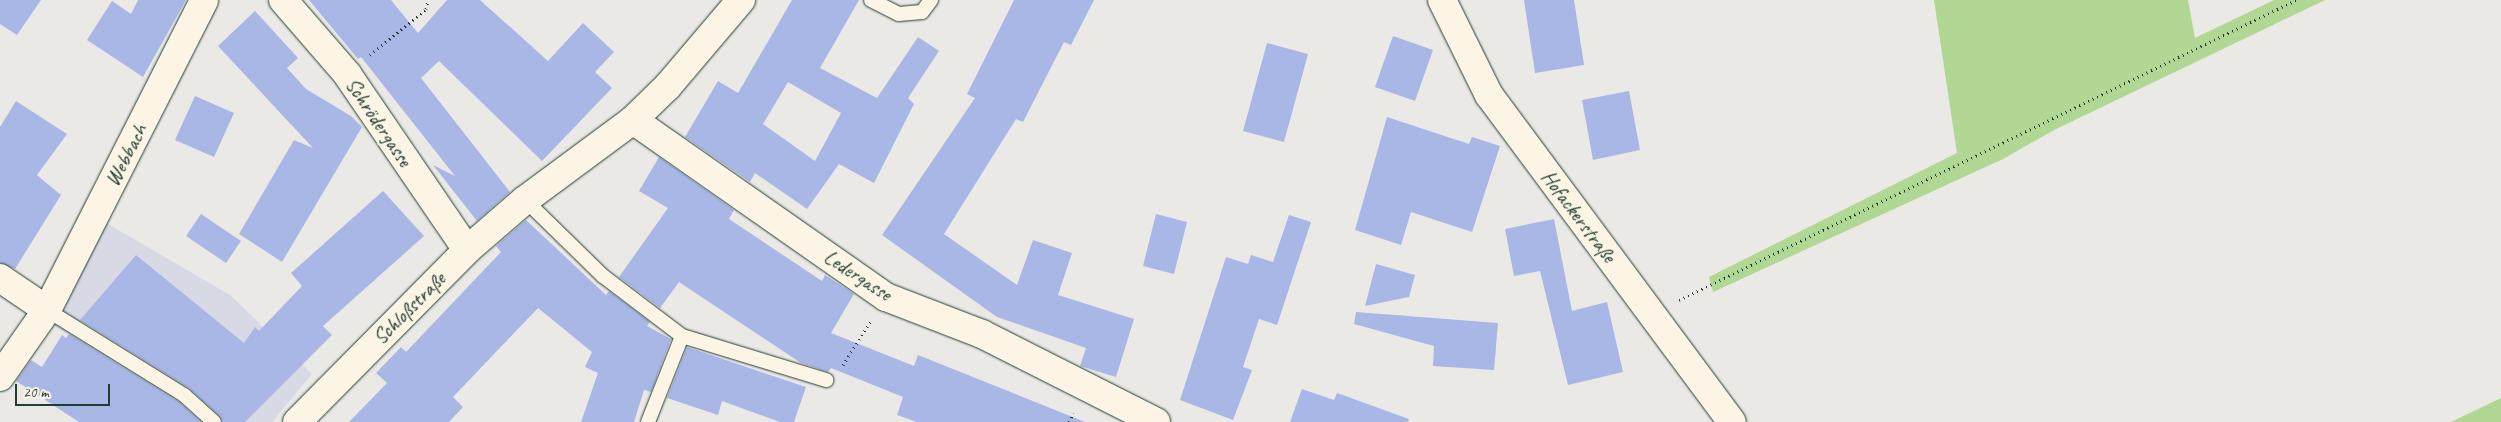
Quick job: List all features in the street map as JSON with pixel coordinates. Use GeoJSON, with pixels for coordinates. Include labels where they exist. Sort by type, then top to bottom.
{"type":"FeatureCollection","features":[{"type":"Feature","properties":{"kind":"street","name":"Webbach"},"geometry":{"type":"LineString","coordinates":[[0,377],[47,310],[204,0]]}},
{"type":"Feature","properties":{"kind":"street","name":"Schrödergasse"},"geometry":{"type":"LineString","coordinates":[[283,0],[347,74],[467,250]]}},
{"type":"Feature","properties":{"kind":"street","name":"Schloßstraße"},"geometry":{"type":"LineString","coordinates":[[297,422],[467,250],[525,200],[633,120],[668,86],[741,0]]}},
{"type":"Feature","properties":{"kind":"street","name":"Hofackerstraße"},"geometry":{"type":"LineString","coordinates":[[1442,0],[1489,95],[1732,422]]}},
{"type":"Feature","properties":{"kind":"street","name":"Ledergasse"},"geometry":{"type":"LineString","coordinates":[[633,120],[886,296],[982,334],[1156,422]]}},
{"type":"Feature","properties":{"kind":"street"},"geometry":{"type":"LineString","coordinates":[[0,278],[47,310]]}},
{"type":"Feature","properties":{"kind":"lane"},"geometry":{"type":"LineString","coordinates":[[871,0],[899,14],[922,12],[931,0]]}},
{"type":"Feature","properties":{"kind":"lane"},"geometry":{"type":"LineString","coordinates":[[525,200],[603,276],[682,336],[826,380]]}},
{"type":"Feature","properties":{"kind":"lane"},"geometry":{"type":"LineString","coordinates":[[47,310],[184,395],[214,422]]}},
{"type":"Feature","properties":{"kind":"lane"},"geometry":{"type":"LineString","coordinates":[[648,422],[682,336]]}},
{"type":"Feature","properties":{"kind":"path"},"geometry":{"type":"LineString","coordinates":[[347,74],[426,9],[428,0]]}},
{"type":"Feature","properties":{"kind":"path"},"geometry":{"type":"LineString","coordinates":[[1705,286],[2296,0]]}},
{"type":"Feature","properties":{"kind":"path"},"geometry":{"type":"LineString","coordinates":[[826,380],[837,374],[886,296]]}},
{"type":"Feature","properties":{"kind":"shaded area"},"geometry":{"type":"Polygon","coordinates":[[[103,221],[230,295],[312,374],[272,422],[98,422],[124,368],[45,320],[103,221]]]}},
{"type":"Feature","properties":{"kind":"green space"},"geometry":{"type":"Polygon","coordinates":[[[1934,0],[2188,0],[2195,38],[2274,0],[2325,0],[2054,130],[2003,159],[1713,292],[1709,277],[1957,153],[1934,0]]]}},
{"type":"Feature","properties":{"kind":"green space"},"geometry":{"type":"Polygon","coordinates":[[[2501,398],[2501,422],[2451,422],[2501,398]]]}},
{"type":"Feature","properties":{"kind":"building"},"geometry":{"type":"Polygon","coordinates":[[[0,0],[41,0],[17,35],[0,24],[0,0]]]}},
{"type":"Feature","properties":{"kind":"building"},"geometry":{"type":"Polygon","coordinates":[[[138,0],[186,0],[143,77],[87,40],[112,1],[131,14],[138,0]]]}},
{"type":"Feature","properties":{"kind":"building"},"geometry":{"type":"Polygon","coordinates":[[[309,0],[391,0],[418,33],[447,0],[480,0],[548,61],[583,23],[614,52],[595,72],[612,88],[542,161],[439,61],[421,78],[510,192],[477,221],[433,165],[455,176],[361,57],[358,59],[309,0]]]}},
{"type":"Feature","properties":{"kind":"building"},"geometry":{"type":"Polygon","coordinates":[[[792,0],[859,0],[820,68],[877,98],[918,37],[939,51],[908,98],[914,104],[874,183],[839,164],[807,209],[755,173],[750,182],[685,137],[718,81],[738,93],[792,0]],[[788,82],[763,124],[815,161],[841,113],[788,82]]]}},
{"type":"Feature","properties":{"kind":"building"},"geometry":{"type":"Polygon","coordinates":[[[1014,0],[1094,0],[1071,45],[1064,42],[1023,122],[1016,119],[944,234],[1017,285],[1033,240],[1072,253],[1058,295],[1134,319],[1116,377],[1080,366],[1086,348],[997,317],[882,235],[975,98],[967,94],[1014,0]]]}},
{"type":"Feature","properties":{"kind":"building"},"geometry":{"type":"Polygon","coordinates":[[[1524,0],[1574,0],[1584,65],[1535,73],[1524,0]]]}},
{"type":"Feature","properties":{"kind":"building"},"geometry":{"type":"Polygon","coordinates":[[[255,11],[298,58],[287,68],[306,89],[351,116],[362,127],[282,262],[239,234],[294,140],[313,148],[218,46],[255,11]]]}},
{"type":"Feature","properties":{"kind":"building"},"geometry":{"type":"Polygon","coordinates":[[[1393,36],[1433,50],[1415,101],[1375,87],[1393,36]]]}},
{"type":"Feature","properties":{"kind":"building"},"geometry":{"type":"Polygon","coordinates":[[[1267,43],[1308,54],[1284,142],[1243,131],[1267,43]]]}},
{"type":"Feature","properties":{"kind":"building"},"geometry":{"type":"Polygon","coordinates":[[[1629,91],[1640,150],[1593,160],[1582,100],[1629,91]]]}},
{"type":"Feature","properties":{"kind":"building"},"geometry":{"type":"Polygon","coordinates":[[[195,96],[234,113],[214,157],[175,140],[195,96]]]}},
{"type":"Feature","properties":{"kind":"building"},"geometry":{"type":"Polygon","coordinates":[[[16,101],[67,134],[37,175],[61,195],[15,269],[0,263],[0,127],[16,101]]]}},
{"type":"Feature","properties":{"kind":"building"},"geometry":{"type":"Polygon","coordinates":[[[1387,117],[1469,144],[1472,137],[1500,146],[1472,232],[1411,212],[1401,245],[1355,230],[1387,117]]]}},
{"type":"Feature","properties":{"kind":"building"},"geometry":{"type":"Polygon","coordinates":[[[659,157],[734,210],[729,219],[822,281],[825,275],[854,294],[831,333],[914,366],[918,355],[1085,422],[917,422],[897,415],[903,397],[831,368],[828,372],[801,363],[679,282],[660,308],[619,277],[668,208],[639,191],[659,157]]]}},
{"type":"Feature","properties":{"kind":"building"},"geometry":{"type":"Polygon","coordinates":[[[383,191],[424,236],[323,326],[332,335],[245,422],[223,422],[220,416],[189,388],[80,320],[136,255],[244,343],[255,327],[259,331],[302,286],[291,273],[383,191]]]}},
{"type":"Feature","properties":{"kind":"building"},"geometry":{"type":"Polygon","coordinates":[[[201,214],[241,241],[226,263],[186,236],[201,214]]]}},
{"type":"Feature","properties":{"kind":"building"},"geometry":{"type":"Polygon","coordinates":[[[1156,214],[1187,222],[1174,274],[1143,266],[1156,214]]]}},
{"type":"Feature","properties":{"kind":"building"},"geometry":{"type":"Polygon","coordinates":[[[1289,215],[1311,222],[1277,325],[1259,319],[1243,367],[1252,370],[1233,420],[1180,400],[1226,257],[1248,264],[1251,255],[1273,262],[1289,215]]]}},
{"type":"Feature","properties":{"kind":"building"},"geometry":{"type":"Polygon","coordinates":[[[1554,219],[1572,311],[1607,302],[1623,372],[1568,385],[1540,271],[1514,276],[1505,229],[1554,219]]]}},
{"type":"Feature","properties":{"kind":"building"},"geometry":{"type":"Polygon","coordinates":[[[526,220],[606,295],[609,291],[650,322],[647,326],[671,339],[651,392],[644,390],[634,422],[581,422],[598,373],[585,367],[592,352],[538,308],[453,397],[463,407],[449,422],[349,422],[387,383],[376,373],[401,347],[406,352],[501,252],[496,246],[526,220]]]}},
{"type":"Feature","properties":{"kind":"building"},"geometry":{"type":"Polygon","coordinates":[[[1376,264],[1415,275],[1409,297],[1365,306],[1376,264]]]}},
{"type":"Feature","properties":{"kind":"building"},"geometry":{"type":"Polygon","coordinates":[[[1356,312],[1498,323],[1494,370],[1433,366],[1434,346],[1354,324],[1356,312]]]}},
{"type":"Feature","properties":{"kind":"building"},"geometry":{"type":"Polygon","coordinates":[[[69,334],[179,402],[201,422],[79,422],[16,381],[31,360],[42,367],[62,335],[66,338],[69,334]]]}},
{"type":"Feature","properties":{"kind":"building"},"geometry":{"type":"Polygon","coordinates":[[[687,347],[806,387],[794,422],[780,422],[722,401],[718,415],[667,398],[687,347]]]}},
{"type":"Feature","properties":{"kind":"building"},"geometry":{"type":"Polygon","coordinates":[[[1302,389],[1334,400],[1337,393],[1409,419],[1408,422],[1290,422],[1302,389]]]}}]}
